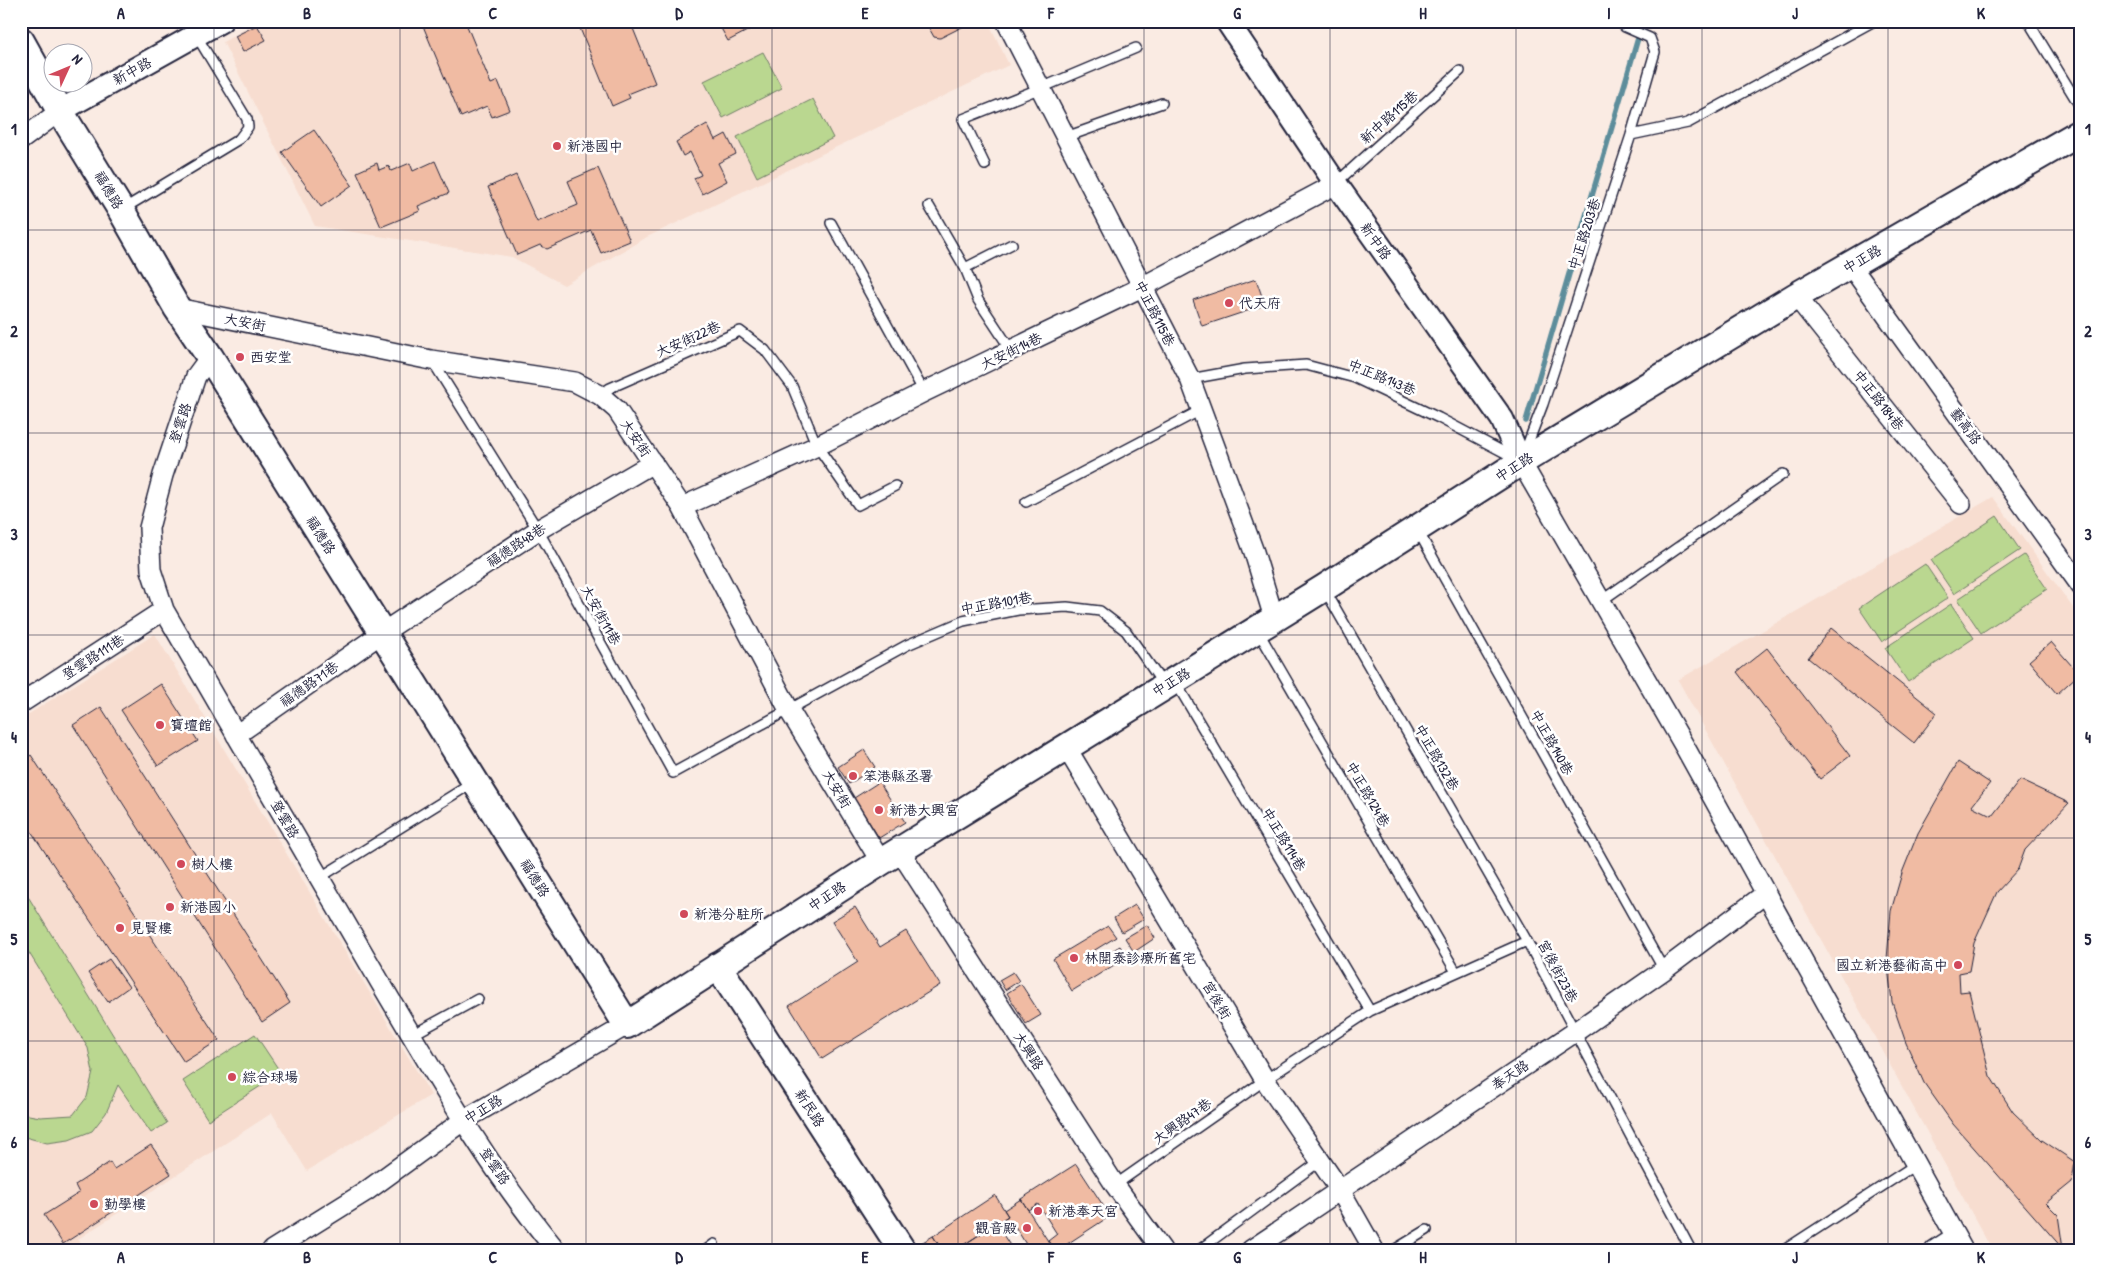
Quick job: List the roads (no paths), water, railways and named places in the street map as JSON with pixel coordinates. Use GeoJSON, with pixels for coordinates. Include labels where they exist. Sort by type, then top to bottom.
{"type":"FeatureCollection","features":[{"type":"Feature","properties":{"kind":"main road","name":"福德路"},"geometry":{"type":"LineString","coordinates":[[21,41],[60,111],[121,210],[177,308],[210,357],[474,782],[628,1025]]}},
{"type":"Feature","properties":{"kind":"main road","name":"中正路"},"geometry":{"type":"LineString","coordinates":[[628,1025],[890,856],[1324,588],[1521,462],[1796,296],[2081,132]]}},
{"type":"Feature","properties":{"kind":"main road","name":"新民路"},"geometry":{"type":"LineString","coordinates":[[718,966],[902,1250]]}},
{"type":"Feature","properties":{"kind":"street","name":"新中路"},"geometry":{"type":"LineString","coordinates":[[21,140],[60,111],[221,21]]}},
{"type":"Feature","properties":{"kind":"street","name":"中正路115巷"},"geometry":{"type":"LineString","coordinates":[[1006,21],[1190,379],[1254,552],[1265,623]]}},
{"type":"Feature","properties":{"kind":"street","name":"新中路"},"geometry":{"type":"LineString","coordinates":[[1228,21],[1336,184],[1502,419],[1521,462]]}},
{"type":"Feature","properties":{"kind":"street","name":"大安街14巷"},"geometry":{"type":"LineString","coordinates":[[682,507],[817,446],[1142,287],[1336,184]]}},
{"type":"Feature","properties":{"kind":"street","name":"藝高路"},"geometry":{"type":"LineString","coordinates":[[1851,266],[2081,586]]}},
{"type":"Feature","properties":{"kind":"street","name":"中正路184巷"},"geometry":{"type":"LineString","coordinates":[[1796,296],[1961,504]]}},
{"type":"Feature","properties":{"kind":"street","name":"大安街"},"geometry":{"type":"LineString","coordinates":[[177,308],[431,360],[575,382],[600,395],[617,410],[682,507],[789,710],[890,856]]}},
{"type":"Feature","properties":{"kind":"street","name":"登雲路"},"geometry":{"type":"LineString","coordinates":[[210,357],[196,376],[149,528],[151,570],[164,610],[319,878],[464,1120],[530,1219],[556,1250]]}},
{"type":"Feature","properties":{"kind":"street"},"geometry":{"type":"LineString","coordinates":[[1521,462],[1691,758],[1959,1243],[1935,1250]]}},
{"type":"Feature","properties":{"kind":"street","name":"福德路48巷"},"geometry":{"type":"LineString","coordinates":[[382,633],[538,530],[653,463]]}},
{"type":"Feature","properties":{"kind":"street","name":"登雲路111巷"},"geometry":{"type":"LineString","coordinates":[[21,703],[164,610]]}},
{"type":"Feature","properties":{"kind":"street","name":"福德路71巷"},"geometry":{"type":"LineString","coordinates":[[236,735],[382,633]]}},
{"type":"Feature","properties":{"kind":"street","name":"宮後街"},"geometry":{"type":"LineString","coordinates":[[1066,747],[1265,1080],[1340,1190],[1374,1250]]}},
{"type":"Feature","properties":{"kind":"street","name":"大興路"},"geometry":{"type":"LineString","coordinates":[[890,856],[1115,1185],[1162,1250]]}},
{"type":"Feature","properties":{"kind":"street","name":"奉天路"},"geometry":{"type":"LineString","coordinates":[[1251,1250],[1575,1032],[1664,970],[1765,894]]}},
{"type":"Feature","properties":{"kind":"street","name":"中正路"},"geometry":{"type":"LineString","coordinates":[[272,1250],[365,1192],[464,1120],[628,1025]]}},
{"type":"Feature","properties":{"kind":"lane"},"geometry":{"type":"LineString","coordinates":[[1631,135],[1688,124],[1874,21]]}},
{"type":"Feature","properties":{"kind":"lane"},"geometry":{"type":"LineString","coordinates":[[2028,21],[2081,108]]}},
{"type":"Feature","properties":{"kind":"lane","name":"中正路203巷"},"geometry":{"type":"LineString","coordinates":[[1521,462],[1543,404],[1631,135],[1655,52],[1650,38],[1622,24]]}},
{"type":"Feature","properties":{"kind":"lane"},"geometry":{"type":"LineString","coordinates":[[121,210],[239,139],[248,127],[247,119],[196,35]]}},
{"type":"Feature","properties":{"kind":"lane"},"geometry":{"type":"LineString","coordinates":[[985,165],[963,119],[1136,48]]}},
{"type":"Feature","properties":{"kind":"lane","name":"新中路115巷"},"geometry":{"type":"LineString","coordinates":[[1336,184],[1460,70]]}},
{"type":"Feature","properties":{"kind":"lane"},"geometry":{"type":"LineString","coordinates":[[1066,137],[1162,103]]}},
{"type":"Feature","properties":{"kind":"lane"},"geometry":{"type":"LineString","coordinates":[[929,206],[965,268],[978,300],[1012,350]]}},
{"type":"Feature","properties":{"kind":"lane"},"geometry":{"type":"LineString","coordinates":[[832,222],[924,392]]}},
{"type":"Feature","properties":{"kind":"lane"},"geometry":{"type":"LineString","coordinates":[[965,268],[1012,244]]}},
{"type":"Feature","properties":{"kind":"lane","name":"大安街22巷"},"geometry":{"type":"LineString","coordinates":[[600,395],[610,388],[740,331],[765,350],[792,386],[817,446]]}},
{"type":"Feature","properties":{"kind":"lane","name":"大安街11巷"},"geometry":{"type":"LineString","coordinates":[[431,360],[538,530],[673,773],[789,710]]}},
{"type":"Feature","properties":{"kind":"lane","name":"中正路143巷"},"geometry":{"type":"LineString","coordinates":[[1190,379],[1245,369],[1306,365],[1330,371],[1355,378],[1439,418],[1521,462]]}},
{"type":"Feature","properties":{"kind":"lane"},"geometry":{"type":"LineString","coordinates":[[1026,502],[1201,410]]}},
{"type":"Feature","properties":{"kind":"lane"},"geometry":{"type":"LineString","coordinates":[[817,446],[858,505],[896,486]]}},
{"type":"Feature","properties":{"kind":"lane"},"geometry":{"type":"LineString","coordinates":[[1602,601],[1783,474]]}},
{"type":"Feature","properties":{"kind":"lane","name":"中正路140巷"},"geometry":{"type":"LineString","coordinates":[[1417,528],[1664,970]]}},
{"type":"Feature","properties":{"kind":"lane","name":"中正路132巷"},"geometry":{"type":"LineString","coordinates":[[1324,588],[1527,941]]}},
{"type":"Feature","properties":{"kind":"lane","name":"中正路101巷"},"geometry":{"type":"LineString","coordinates":[[789,710],[907,645],[963,621],[1018,610],[1068,607],[1100,611],[1126,630],[1169,683]]}},
{"type":"Feature","properties":{"kind":"lane","name":"中正路124巷"},"geometry":{"type":"LineString","coordinates":[[1265,623],[1456,972]]}},
{"type":"Feature","properties":{"kind":"lane","name":"中正路114巷"},"geometry":{"type":"LineString","coordinates":[[1169,683],[1370,1011]]}},
{"type":"Feature","properties":{"kind":"lane"},"geometry":{"type":"LineString","coordinates":[[319,878],[474,782]]}},
{"type":"Feature","properties":{"kind":"lane","name":"宮後街23巷"},"geometry":{"type":"LineString","coordinates":[[1265,1080],[1370,1011],[1527,941],[1692,1250]]}},
{"type":"Feature","properties":{"kind":"lane"},"geometry":{"type":"LineString","coordinates":[[412,1035],[478,999]]}},
{"type":"Feature","properties":{"kind":"lane","name":"大興路47巷"},"geometry":{"type":"LineString","coordinates":[[1115,1185],[1265,1080]]}},
{"type":"Feature","properties":{"kind":"lane"},"geometry":{"type":"LineString","coordinates":[[1200,1250],[1320,1161]]}},
{"type":"Feature","properties":{"kind":"lane"},"geometry":{"type":"LineString","coordinates":[[1784,1250],[1915,1165]]}},
{"type":"Feature","properties":{"kind":"lane"},"geometry":{"type":"LineString","coordinates":[[1394,1250],[1427,1230]]}},
{"type":"Feature","properties":{"kind":"lane"},"geometry":{"type":"LineString","coordinates":[[706,1250],[714,1244]]}},
{"type":"Feature","properties":{"kind":"waterway"},"geometry":{"type":"LineString","coordinates":[[1526,421],[1643,21]]}},
{"type":"Feature","properties":{"kind":"place","name":"新港國中"},"geometry":{"type":"Point","coordinates":[557,146]}},
{"type":"Feature","properties":{"kind":"place","name":"代天府"},"geometry":{"type":"Point","coordinates":[1229,303]}},
{"type":"Feature","properties":{"kind":"place","name":"西安堂"},"geometry":{"type":"Point","coordinates":[240,357]}},
{"type":"Feature","properties":{"kind":"place","name":"寶壇館"},"geometry":{"type":"Point","coordinates":[160,725]}},
{"type":"Feature","properties":{"kind":"place","name":"笨港縣丞署"},"geometry":{"type":"Point","coordinates":[853,776]}},
{"type":"Feature","properties":{"kind":"place","name":"新港大興宮"},"geometry":{"type":"Point","coordinates":[879,810]}},
{"type":"Feature","properties":{"kind":"place","name":"樹人樓"},"geometry":{"type":"Point","coordinates":[181,864]}},
{"type":"Feature","properties":{"kind":"place","name":"新港國小"},"geometry":{"type":"Point","coordinates":[170,907]}},
{"type":"Feature","properties":{"kind":"place","name":"新港分駐所"},"geometry":{"type":"Point","coordinates":[684,914]}},
{"type":"Feature","properties":{"kind":"place","name":"見賢樓"},"geometry":{"type":"Point","coordinates":[120,928]}},
{"type":"Feature","properties":{"kind":"place","name":"林開泰診療所舊宅"},"geometry":{"type":"Point","coordinates":[1074,958]}},
{"type":"Feature","properties":{"kind":"place","name":"國立新港藝術高中"},"geometry":{"type":"Point","coordinates":[1958,965]}},
{"type":"Feature","properties":{"kind":"place","name":"綜合球場"},"geometry":{"type":"Point","coordinates":[232,1077]}},
{"type":"Feature","properties":{"kind":"place","name":"勤學樓"},"geometry":{"type":"Point","coordinates":[94,1204]}},
{"type":"Feature","properties":{"kind":"place","name":"新港奉天宮"},"geometry":{"type":"Point","coordinates":[1038,1211]}},
{"type":"Feature","properties":{"kind":"place","name":"觀音殿"},"geometry":{"type":"Point","coordinates":[1027,1228]}}]}
